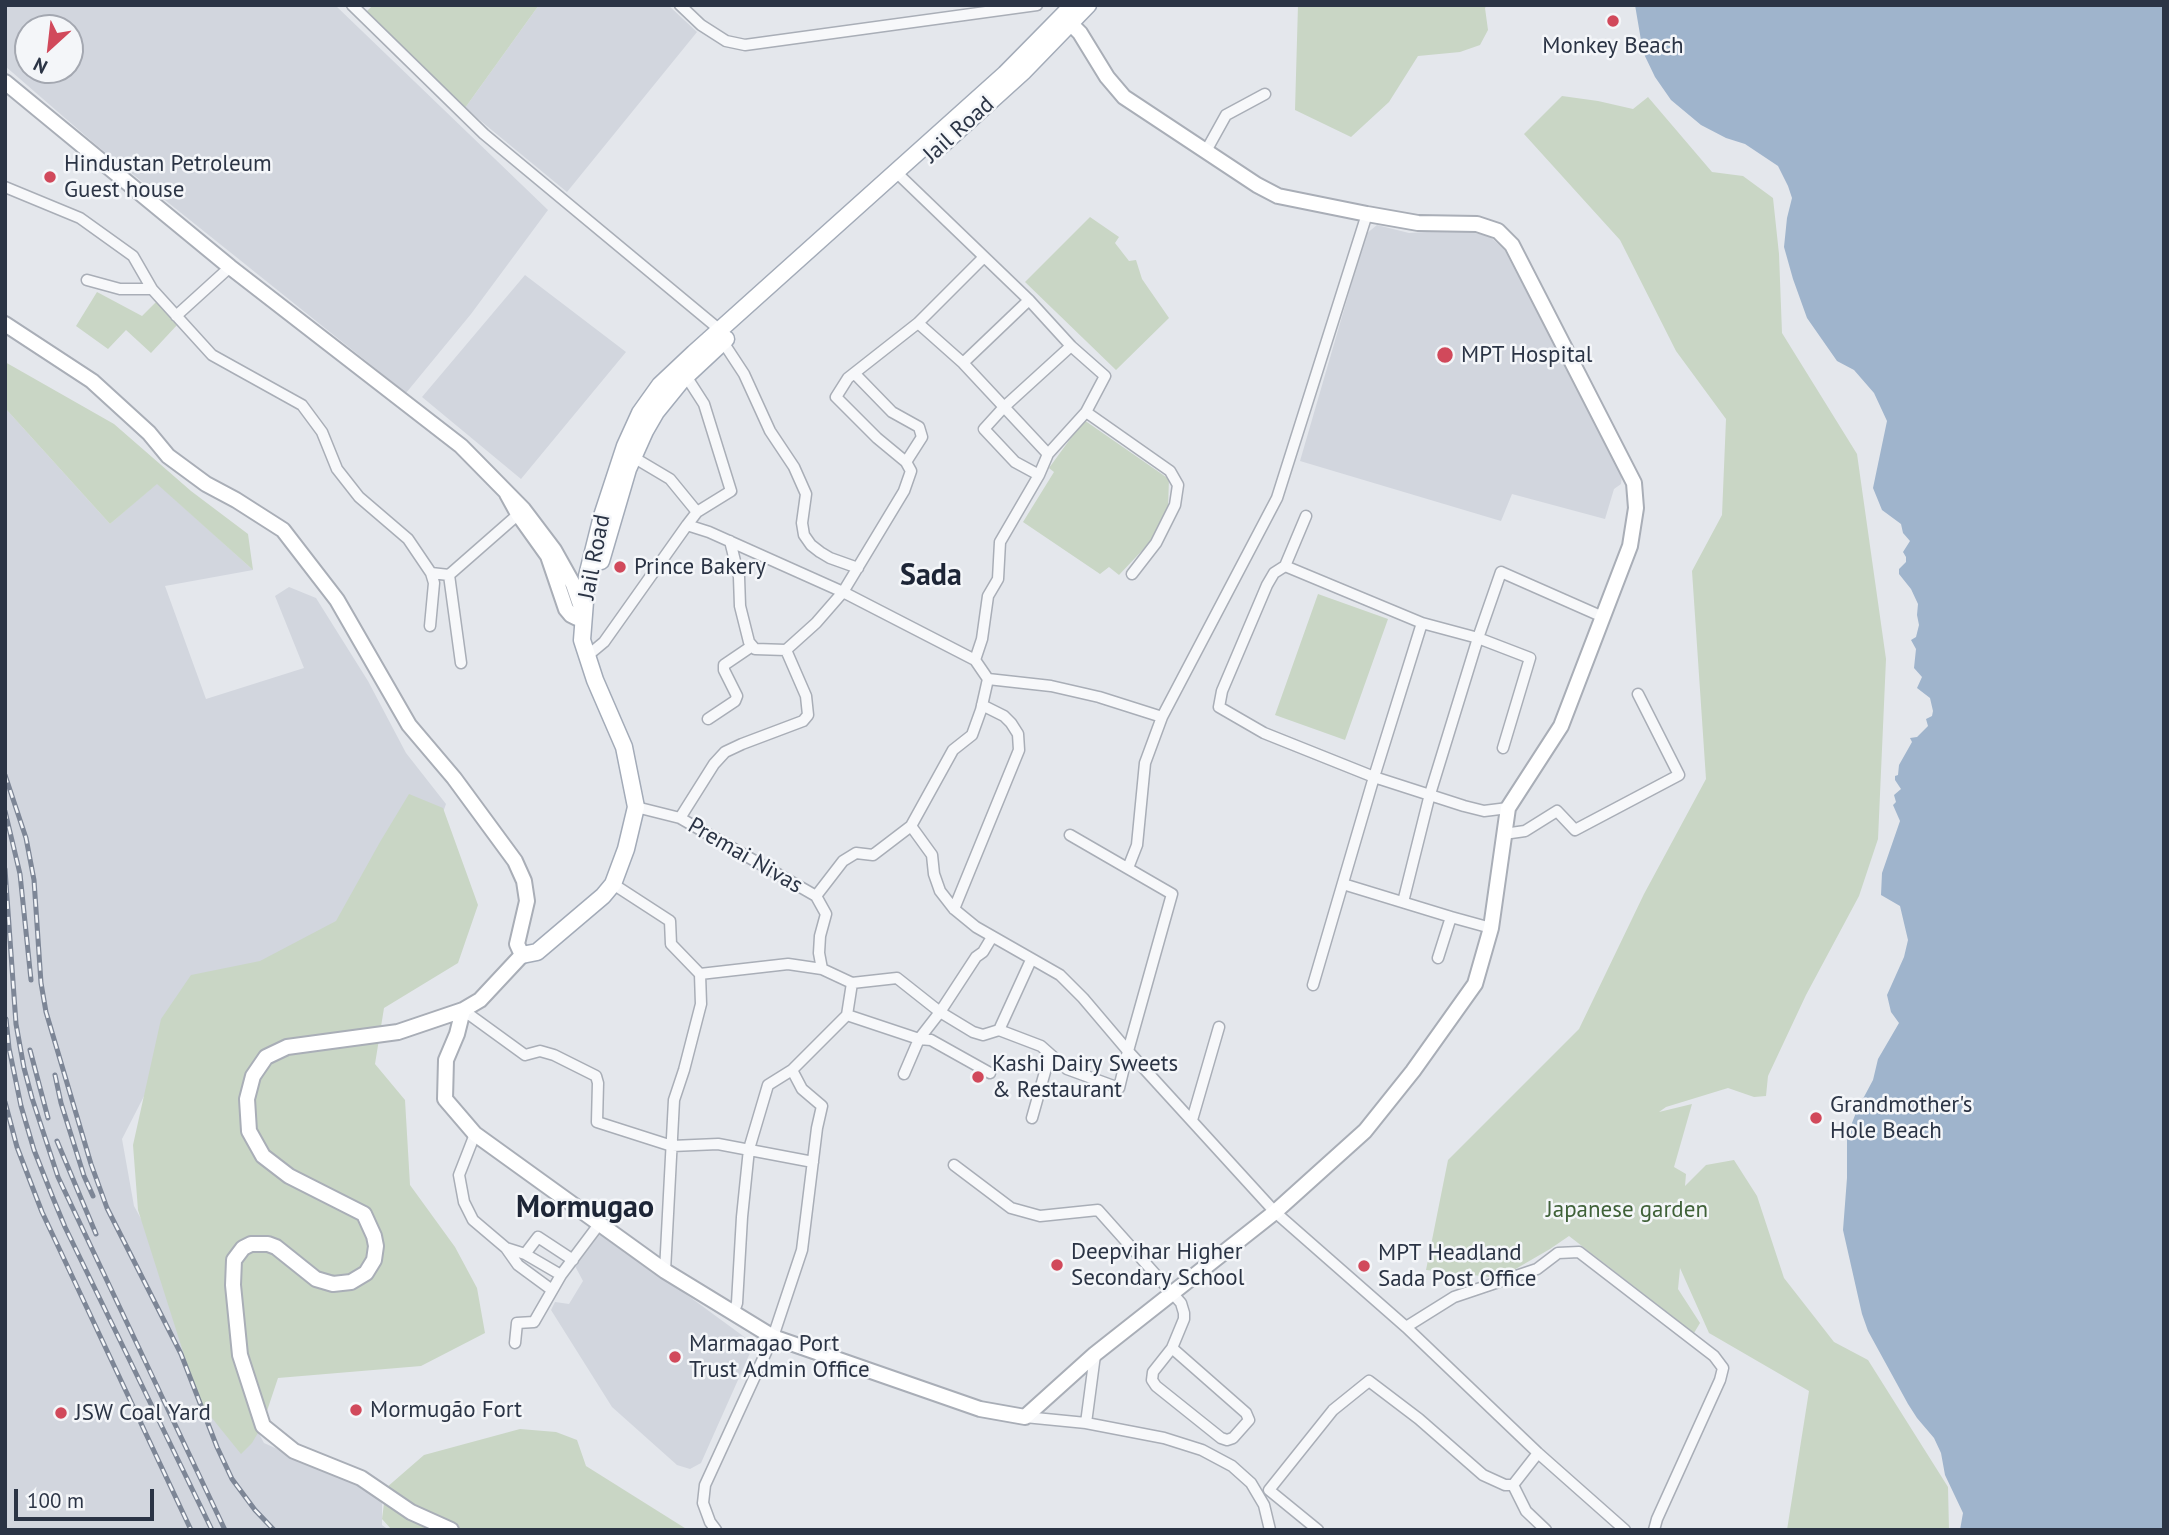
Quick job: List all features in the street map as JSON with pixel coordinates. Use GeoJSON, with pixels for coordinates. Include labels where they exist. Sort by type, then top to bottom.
{"type":"FeatureCollection","features":[{"type":"Feature","properties":{"kind":"main road","name":"Jail Road"},"geometry":{"type":"LineString","coordinates":[[584,616],[587,576],[602,516],[632,430],[640,413],[660,386],[721,336],[900,176],[1024,71],[1077,11]]}},
{"type":"Feature","properties":{"kind":"main road","name":"Jail Road"},"geometry":{"type":"LineString","coordinates":[[584,616],[589,608],[599,567],[634,457],[645,431],[656,412],[721,336]]}},
{"type":"Feature","properties":{"kind":"main road"},"geometry":{"type":"LineString","coordinates":[[522,955],[537,952],[603,896],[613,884],[626,849],[636,807],[624,747],[586,657],[582,640],[584,616]]}},
{"type":"Feature","properties":{"kind":"street"},"geometry":{"type":"LineString","coordinates":[[352,5],[484,134],[721,336],[744,374],[770,431],[794,467],[806,495],[802,523],[804,535],[820,552],[858,568]]}},
{"type":"Feature","properties":{"kind":"street"},"geometry":{"type":"LineString","coordinates":[[680,5],[701,25],[726,41],[746,45],[1037,5]]}},
{"type":"Feature","properties":{"kind":"street"},"geometry":{"type":"LineString","coordinates":[[1025,1417],[1095,1354],[1275,1212],[1365,1131],[1413,1071],[1475,984],[1491,929],[1508,808],[1561,726],[1630,546],[1636,508],[1634,483],[1512,245],[1498,231],[1477,224],[1418,223],[1367,214],[1278,196],[1256,186],[1124,97],[1107,77],[1085,41],[1077,11]]}},
{"type":"Feature","properties":{"kind":"street"},"geometry":{"type":"LineString","coordinates":[[6,82],[230,267],[461,446],[508,494],[520,512],[554,550],[573,584],[584,616]]}},
{"type":"Feature","properties":{"kind":"street"},"geometry":{"type":"LineString","coordinates":[[1206,151],[1226,115],[1265,94]]}},
{"type":"Feature","properties":{"kind":"street"},"geometry":{"type":"LineString","coordinates":[[900,176],[1029,300],[1071,346],[1105,376],[1086,412],[1048,454],[1039,475],[1000,542],[998,579],[988,596],[982,639],[975,660]]}},
{"type":"Feature","properties":{"kind":"street"},"geometry":{"type":"LineString","coordinates":[[5,187],[80,218],[133,256],[152,289],[212,355],[303,405],[322,432],[337,469],[359,497],[408,539],[431,573],[434,583],[430,626]]}},
{"type":"Feature","properties":{"kind":"street"},"geometry":{"type":"LineString","coordinates":[[1128,869],[1137,845],[1145,763],[1162,716],[1277,498],[1367,214]]}},
{"type":"Feature","properties":{"kind":"street"},"geometry":{"type":"LineString","coordinates":[[730,541],[739,577],[740,606],[752,646],[755,649],[786,650],[816,624],[843,592],[904,491],[911,471],[906,462],[877,438],[836,397],[848,379],[918,323],[984,257]]}},
{"type":"Feature","properties":{"kind":"street"},"geometry":{"type":"LineString","coordinates":[[176,316],[230,267]]}},
{"type":"Feature","properties":{"kind":"street"},"geometry":{"type":"LineString","coordinates":[[87,280],[120,289],[152,289]]}},
{"type":"Feature","properties":{"kind":"street"},"geometry":{"type":"LineString","coordinates":[[963,363],[1029,300]]}},
{"type":"Feature","properties":{"kind":"street"},"geometry":{"type":"LineString","coordinates":[[918,323],[963,363],[1048,454]]}},
{"type":"Feature","properties":{"kind":"street"},"geometry":{"type":"LineString","coordinates":[[5,324],[92,381],[149,433],[168,456],[206,484],[283,530],[337,600],[409,725],[454,778],[515,861],[524,881],[527,901],[517,944],[522,955],[480,1000],[463,1010],[398,1032],[287,1047],[266,1057],[253,1076],[247,1099],[248,1131],[263,1156],[289,1176],[365,1214],[376,1246],[374,1261],[366,1273],[351,1282],[333,1284],[316,1279],[276,1247],[259,1242],[243,1248],[234,1260],[233,1284],[240,1355],[263,1426],[294,1451],[362,1479],[411,1512],[451,1530]]}},
{"type":"Feature","properties":{"kind":"street"},"geometry":{"type":"LineString","coordinates":[[1039,475],[1015,462],[984,429],[1004,407],[1071,346]]}},
{"type":"Feature","properties":{"kind":"street"},"geometry":{"type":"LineString","coordinates":[[855,374],[892,412],[919,427],[922,437],[906,462]]}},
{"type":"Feature","properties":{"kind":"street"},"geometry":{"type":"LineString","coordinates":[[586,657],[604,642],[697,512],[732,491],[704,404],[686,376]]}},
{"type":"Feature","properties":{"kind":"street"},"geometry":{"type":"LineString","coordinates":[[1086,412],[1170,471],[1178,485],[1175,505],[1156,543],[1132,574]]}},
{"type":"Feature","properties":{"kind":"street"},"geometry":{"type":"LineString","coordinates":[[634,457],[670,479],[697,512]]}},
{"type":"Feature","properties":{"kind":"street"},"geometry":{"type":"LineString","coordinates":[[431,573],[449,575],[520,512]]}},
{"type":"Feature","properties":{"kind":"street"},"geometry":{"type":"LineString","coordinates":[[1306,516],[1285,566],[1274,573],[1267,585],[1222,691],[1219,707],[1264,733],[1374,777],[1484,811],[1508,808]]}},
{"type":"Feature","properties":{"kind":"street"},"geometry":{"type":"LineString","coordinates":[[687,525],[730,541],[843,592],[975,660],[988,679],[972,735],[953,750],[911,827],[932,855],[934,874],[940,891],[954,909],[992,937],[1059,975],[1083,998],[1275,1212],[1406,1327],[1538,1453],[1625,1530]]}},
{"type":"Feature","properties":{"kind":"street"},"geometry":{"type":"LineString","coordinates":[[1285,566],[1422,623],[1478,638],[1530,658],[1503,748]]}},
{"type":"Feature","properties":{"kind":"street"},"geometry":{"type":"LineString","coordinates":[[1403,902],[1430,794],[1501,572],[1603,617]]}},
{"type":"Feature","properties":{"kind":"street"},"geometry":{"type":"LineString","coordinates":[[449,575],[461,663]]}},
{"type":"Feature","properties":{"kind":"street"},"geometry":{"type":"LineString","coordinates":[[1314,985],[1422,623]]}},
{"type":"Feature","properties":{"kind":"street"},"geometry":{"type":"LineString","coordinates":[[708,719],[735,701],[737,696],[724,665],[752,646]]}},
{"type":"Feature","properties":{"kind":"street"},"geometry":{"type":"LineString","coordinates":[[680,818],[713,764],[725,752],[803,721],[808,715],[806,696],[786,650]]}},
{"type":"Feature","properties":{"kind":"street"},"geometry":{"type":"LineString","coordinates":[[988,679],[1051,686],[1162,716]]}},
{"type":"Feature","properties":{"kind":"street"},"geometry":{"type":"LineString","coordinates":[[1504,834],[1525,831],[1557,811],[1575,830],[1679,775],[1637,694]]}},
{"type":"Feature","properties":{"kind":"street"},"geometry":{"type":"LineString","coordinates":[[954,909],[1019,750],[1018,734],[1011,723],[1004,716],[982,705]]}},
{"type":"Feature","properties":{"kind":"street","name":"Premai Nivas"},"geometry":{"type":"LineString","coordinates":[[636,807],[680,818],[816,896],[843,861],[856,853],[873,855],[911,827]]}},
{"type":"Feature","properties":{"kind":"street"},"geometry":{"type":"LineString","coordinates":[[700,974],[788,964],[822,969],[852,983],[897,978],[940,1012],[973,1032],[983,1035],[999,1030],[1041,1046],[1067,1069],[1119,1088],[1172,894],[1070,835]]}},
{"type":"Feature","properties":{"kind":"street"},"geometry":{"type":"LineString","coordinates":[[613,884],[670,920],[671,944],[700,974],[701,1004],[674,1100],[665,1271]]}},
{"type":"Feature","properties":{"kind":"street"},"geometry":{"type":"LineString","coordinates":[[1343,884],[1491,929]]}},
{"type":"Feature","properties":{"kind":"street"},"geometry":{"type":"LineString","coordinates":[[816,896],[826,914],[820,936],[822,969]]}},
{"type":"Feature","properties":{"kind":"street"},"geometry":{"type":"LineString","coordinates":[[1438,958],[1451,917]]}},
{"type":"Feature","properties":{"kind":"street"},"geometry":{"type":"LineString","coordinates":[[904,1074],[919,1039],[992,937]]}},
{"type":"Feature","properties":{"kind":"street"},"geometry":{"type":"LineString","coordinates":[[999,1030],[1031,960]]}},
{"type":"Feature","properties":{"kind":"street"},"geometry":{"type":"LineString","coordinates":[[733,1314],[737,1303],[749,1149],[768,1085],[792,1070],[847,1015],[852,983]]}},
{"type":"Feature","properties":{"kind":"street"},"geometry":{"type":"LineString","coordinates":[[463,1010],[446,1060],[444,1099],[475,1134],[665,1271],[773,1336],[980,1409],[1086,1423],[1164,1438],[1202,1451],[1232,1466],[1251,1483],[1264,1505],[1270,1530]]}},
{"type":"Feature","properties":{"kind":"street"},"geometry":{"type":"LineString","coordinates":[[463,1010],[525,1055],[540,1051],[554,1055],[596,1076],[597,1122],[671,1146],[718,1144],[813,1162]]}},
{"type":"Feature","properties":{"kind":"street"},"geometry":{"type":"LineString","coordinates":[[847,1015],[919,1039],[930,1040],[990,1073]]}},
{"type":"Feature","properties":{"kind":"street"},"geometry":{"type":"LineString","coordinates":[[1192,1120],[1219,1027]]}},
{"type":"Feature","properties":{"kind":"street"},"geometry":{"type":"LineString","coordinates":[[1032,1118],[1050,1054]]}},
{"type":"Feature","properties":{"kind":"street"},"geometry":{"type":"LineString","coordinates":[[716,1530],[703,1503],[705,1485],[773,1336],[802,1250],[822,1105],[802,1089],[792,1070]]}},
{"type":"Feature","properties":{"kind":"street"},"geometry":{"type":"LineString","coordinates":[[475,1134],[459,1175],[464,1202],[473,1220],[506,1248],[518,1265],[552,1290]]}},
{"type":"Feature","properties":{"kind":"street"},"geometry":{"type":"LineString","coordinates":[[954,1165],[1011,1208],[1040,1216],[1098,1210],[1181,1303],[1184,1313],[1172,1348],[1153,1372],[1152,1380],[1221,1438],[1233,1438],[1249,1420],[1246,1413],[1172,1348]]}},
{"type":"Feature","properties":{"kind":"street"},"geometry":{"type":"LineString","coordinates":[[515,1343],[517,1323],[534,1322],[561,1275],[600,1223]]}},
{"type":"Feature","properties":{"kind":"street"},"geometry":{"type":"LineString","coordinates":[[525,1254],[538,1237],[573,1259]]}},
{"type":"Feature","properties":{"kind":"street"},"geometry":{"type":"LineString","coordinates":[[506,1248],[525,1254],[561,1275]]}},
{"type":"Feature","properties":{"kind":"street"},"geometry":{"type":"LineString","coordinates":[[1406,1327],[1454,1297],[1537,1269],[1558,1253],[1579,1252],[1714,1356],[1723,1368],[1720,1380],[1654,1530]]}},
{"type":"Feature","properties":{"kind":"street"},"geometry":{"type":"LineString","coordinates":[[1086,1423],[1095,1354]]}},
{"type":"Feature","properties":{"kind":"street"},"geometry":{"type":"LineString","coordinates":[[1318,1530],[1269,1490],[1333,1409],[1369,1381],[1419,1419],[1483,1475],[1505,1485],[1513,1485]]}},
{"type":"Feature","properties":{"kind":"street"},"geometry":{"type":"LineString","coordinates":[[1513,1485],[1538,1453]]}},
{"type":"Feature","properties":{"kind":"street"},"geometry":{"type":"LineString","coordinates":[[1513,1485],[1527,1511],[1546,1530]]}},
{"type":"Feature","properties":{"kind":"shaded area"},"geometry":{"type":"Polygon","coordinates":[[[5,5],[335,5],[548,210],[471,314],[406,393],[95,144],[26,84],[84,84],[84,14],[14,14],[14,74],[5,66],[5,5]]]}},
{"type":"Feature","properties":{"kind":"shaded area"},"geometry":{"type":"Polygon","coordinates":[[[539,5],[668,5],[697,32],[567,192],[465,108],[539,5]]]}},
{"type":"Feature","properties":{"kind":"shaded area","name":"MPT Hospital"},"geometry":{"type":"Polygon","coordinates":[[[1377,225],[1409,233],[1461,230],[1489,236],[1504,249],[1622,475],[1621,484],[1614,489],[1605,519],[1512,494],[1501,521],[1300,461],[1366,234],[1377,225]]]}},
{"type":"Feature","properties":{"kind":"shaded area"},"geometry":{"type":"Polygon","coordinates":[[[525,275],[626,352],[521,479],[422,397],[525,275]]]}},
{"type":"Feature","properties":{"kind":"shaded area"},"geometry":{"type":"Polygon","coordinates":[[[5,408],[110,524],[157,483],[253,570],[165,586],[206,699],[304,668],[275,596],[289,587],[316,598],[368,681],[406,753],[446,804],[406,913],[161,1063],[122,1139],[134,1206],[264,1443],[382,1496],[382,1525],[389,1530],[5,1530],[5,408]]]}},
{"type":"Feature","properties":{"kind":"shaded area"},"geometry":{"type":"Polygon","coordinates":[[[601,1232],[754,1344],[701,1463],[690,1469],[677,1465],[612,1407],[551,1310],[555,1302],[569,1304],[583,1281],[575,1266],[601,1232]]]}},
{"type":"Feature","properties":{"kind":"green space"},"geometry":{"type":"Polygon","coordinates":[[[373,5],[539,5],[465,108],[366,12],[373,5]]]}},
{"type":"Feature","properties":{"kind":"green space"},"geometry":{"type":"Polygon","coordinates":[[[1298,5],[1487,5],[1485,8],[1488,30],[1480,45],[1460,52],[1418,56],[1389,102],[1351,137],[1295,110],[1298,5]]]}},
{"type":"Feature","properties":{"kind":"green space","name":"Japanese garden"},"geometry":{"type":"Polygon","coordinates":[[[1562,96],[1633,109],[1648,97],[1712,172],[1743,176],[1773,198],[1779,254],[1782,333],[1857,454],[1886,659],[1878,839],[1859,896],[1806,995],[1768,1076],[1766,1096],[1754,1097],[1728,1088],[1666,1107],[1659,1112],[1692,1104],[1674,1167],[1686,1174],[1685,1186],[1706,1165],[1734,1160],[1757,1196],[1784,1278],[1834,1342],[1868,1360],[1948,1487],[1949,1530],[1787,1530],[1809,1391],[1709,1333],[1680,1268],[1678,1289],[1700,1323],[1694,1333],[1569,1236],[1500,1278],[1426,1270],[1448,1160],[1579,1029],[1644,894],[1706,779],[1692,571],[1722,515],[1726,419],[1676,351],[1620,240],[1524,134],[1562,96]]]}},
{"type":"Feature","properties":{"kind":"green space"},"geometry":{"type":"Polygon","coordinates":[[[1090,217],[1119,237],[1115,243],[1129,261],[1136,260],[1142,279],[1169,318],[1116,370],[1025,282],[1090,217]]]}},
{"type":"Feature","properties":{"kind":"green space"},"geometry":{"type":"Polygon","coordinates":[[[97,292],[142,316],[156,302],[178,324],[151,353],[126,330],[108,349],[76,326],[97,292]]]}},
{"type":"Feature","properties":{"kind":"green space"},"geometry":{"type":"Polygon","coordinates":[[[5,362],[114,424],[191,491],[248,534],[253,570],[157,484],[110,524],[5,408],[5,362]]]}},
{"type":"Feature","properties":{"kind":"green space"},"geometry":{"type":"Polygon","coordinates":[[[1084,420],[1169,479],[1168,507],[1153,539],[1119,575],[1109,567],[1100,574],[1023,522],[1054,472],[1049,468],[1084,420]]]}},
{"type":"Feature","properties":{"kind":"green space"},"geometry":{"type":"Polygon","coordinates":[[[1318,594],[1388,619],[1345,740],[1275,715],[1318,594]]]}},
{"type":"Feature","properties":{"kind":"green space"},"geometry":{"type":"Polygon","coordinates":[[[409,794],[443,808],[478,905],[458,963],[384,1008],[375,1064],[405,1100],[410,1185],[455,1247],[477,1288],[485,1333],[421,1366],[278,1378],[262,1426],[252,1443],[241,1454],[199,1402],[138,1210],[133,1145],[161,1019],[191,975],[260,961],[336,921],[409,794]]]}},
{"type":"Feature","properties":{"kind":"green space"},"geometry":{"type":"Polygon","coordinates":[[[520,1429],[556,1432],[577,1440],[586,1466],[688,1530],[392,1530],[382,1519],[386,1488],[424,1455],[520,1429]]]}},
{"type":"Feature","properties":{"kind":"water"},"geometry":{"type":"Polygon","coordinates":[[[1635,5],[2164,5],[2164,1530],[1960,1530],[1963,1513],[1945,1475],[1941,1453],[1934,1438],[1908,1404],[1868,1331],[1862,1314],[1843,1230],[1847,1136],[1873,1080],[1878,1059],[1899,1023],[1891,1012],[1887,995],[1904,957],[1908,940],[1900,906],[1881,895],[1882,873],[1900,821],[1893,805],[1896,802],[1894,795],[1901,789],[1895,776],[1898,775],[1899,765],[1912,742],[1910,738],[1917,737],[1928,726],[1926,719],[1932,716],[1933,711],[1930,698],[1917,688],[1922,677],[1914,668],[1916,649],[1911,640],[1916,637],[1919,625],[1918,604],[1911,589],[1899,574],[1899,569],[1906,562],[1903,552],[1910,541],[1903,533],[1901,524],[1882,510],[1873,488],[1887,421],[1874,393],[1854,370],[1837,361],[1807,318],[1793,279],[1784,247],[1792,198],[1778,166],[1745,144],[1701,125],[1671,100],[1655,77],[1643,52],[1635,5]]]}},
{"type":"Feature","properties":{"kind":"railway"},"geometry":{"type":"LineString","coordinates":[[5,775],[26,838],[34,880],[41,983],[46,1012],[91,1164],[107,1208],[181,1354],[232,1479],[274,1530]]}},
{"type":"Feature","properties":{"kind":"railway"},"geometry":{"type":"LineString","coordinates":[[5,811],[20,874],[31,980]]}},
{"type":"Feature","properties":{"kind":"railway"},"geometry":{"type":"LineString","coordinates":[[5,869],[16,1024],[32,1098],[58,1177],[225,1530]]}},
{"type":"Feature","properties":{"kind":"railway"},"geometry":{"type":"LineString","coordinates":[[6,1019],[21,1106],[34,1150],[53,1198],[212,1530]]}},
{"type":"Feature","properties":{"kind":"railway"},"geometry":{"type":"LineString","coordinates":[[30,1050],[48,1118]]}},
{"type":"Feature","properties":{"kind":"railway"},"geometry":{"type":"LineString","coordinates":[[55,1075],[61,1103],[93,1196]]}},
{"type":"Feature","properties":{"kind":"railway"},"geometry":{"type":"LineString","coordinates":[[5,1102],[17,1147],[42,1212],[191,1530]]}},
{"type":"Feature","properties":{"kind":"railway"},"geometry":{"type":"LineString","coordinates":[[57,1141],[96,1234]]}},
{"type":"Feature","properties":{"kind":"place","name":"Monkey Beach"},"geometry":{"type":"Point","coordinates":[1613,21]}},
{"type":"Feature","properties":{"kind":"place","name":"Hindustan Petroleum Guest house"},"geometry":{"type":"Point","coordinates":[50,177]}},
{"type":"Feature","properties":{"kind":"place","name":"MPT Hospital"},"geometry":{"type":"Point","coordinates":[1445,355]}},
{"type":"Feature","properties":{"kind":"place","name":"Prince Bakery"},"geometry":{"type":"Point","coordinates":[620,567]}},
{"type":"Feature","properties":{"kind":"place","name":"Kashi Dairy Sweets & Restaurant"},"geometry":{"type":"Point","coordinates":[978,1077]}},
{"type":"Feature","properties":{"kind":"place","name":"Grandmother's Hole Beach"},"geometry":{"type":"Point","coordinates":[1816,1118]}},
{"type":"Feature","properties":{"kind":"place","name":"Deepvihar Higher Secondary School"},"geometry":{"type":"Point","coordinates":[1057,1265]}},
{"type":"Feature","properties":{"kind":"place","name":"MPT Headland Sada Post Office"},"geometry":{"type":"Point","coordinates":[1364,1266]}},
{"type":"Feature","properties":{"kind":"place","name":"Marmagao Port Trust Admin Office"},"geometry":{"type":"Point","coordinates":[675,1357]}},
{"type":"Feature","properties":{"kind":"place","name":"Mormugão Fort"},"geometry":{"type":"Point","coordinates":[356,1410]}},
{"type":"Feature","properties":{"kind":"place","name":"JSW Coal Yard"},"geometry":{"type":"Point","coordinates":[61,1413]}},
{"type":"Feature","properties":{"kind":"district","name":"Sada"},"geometry":{"type":"Point","coordinates":[931,576]}},
{"type":"Feature","properties":{"kind":"district","name":"Mormugao"},"geometry":{"type":"Point","coordinates":[585,1208]}}]}
